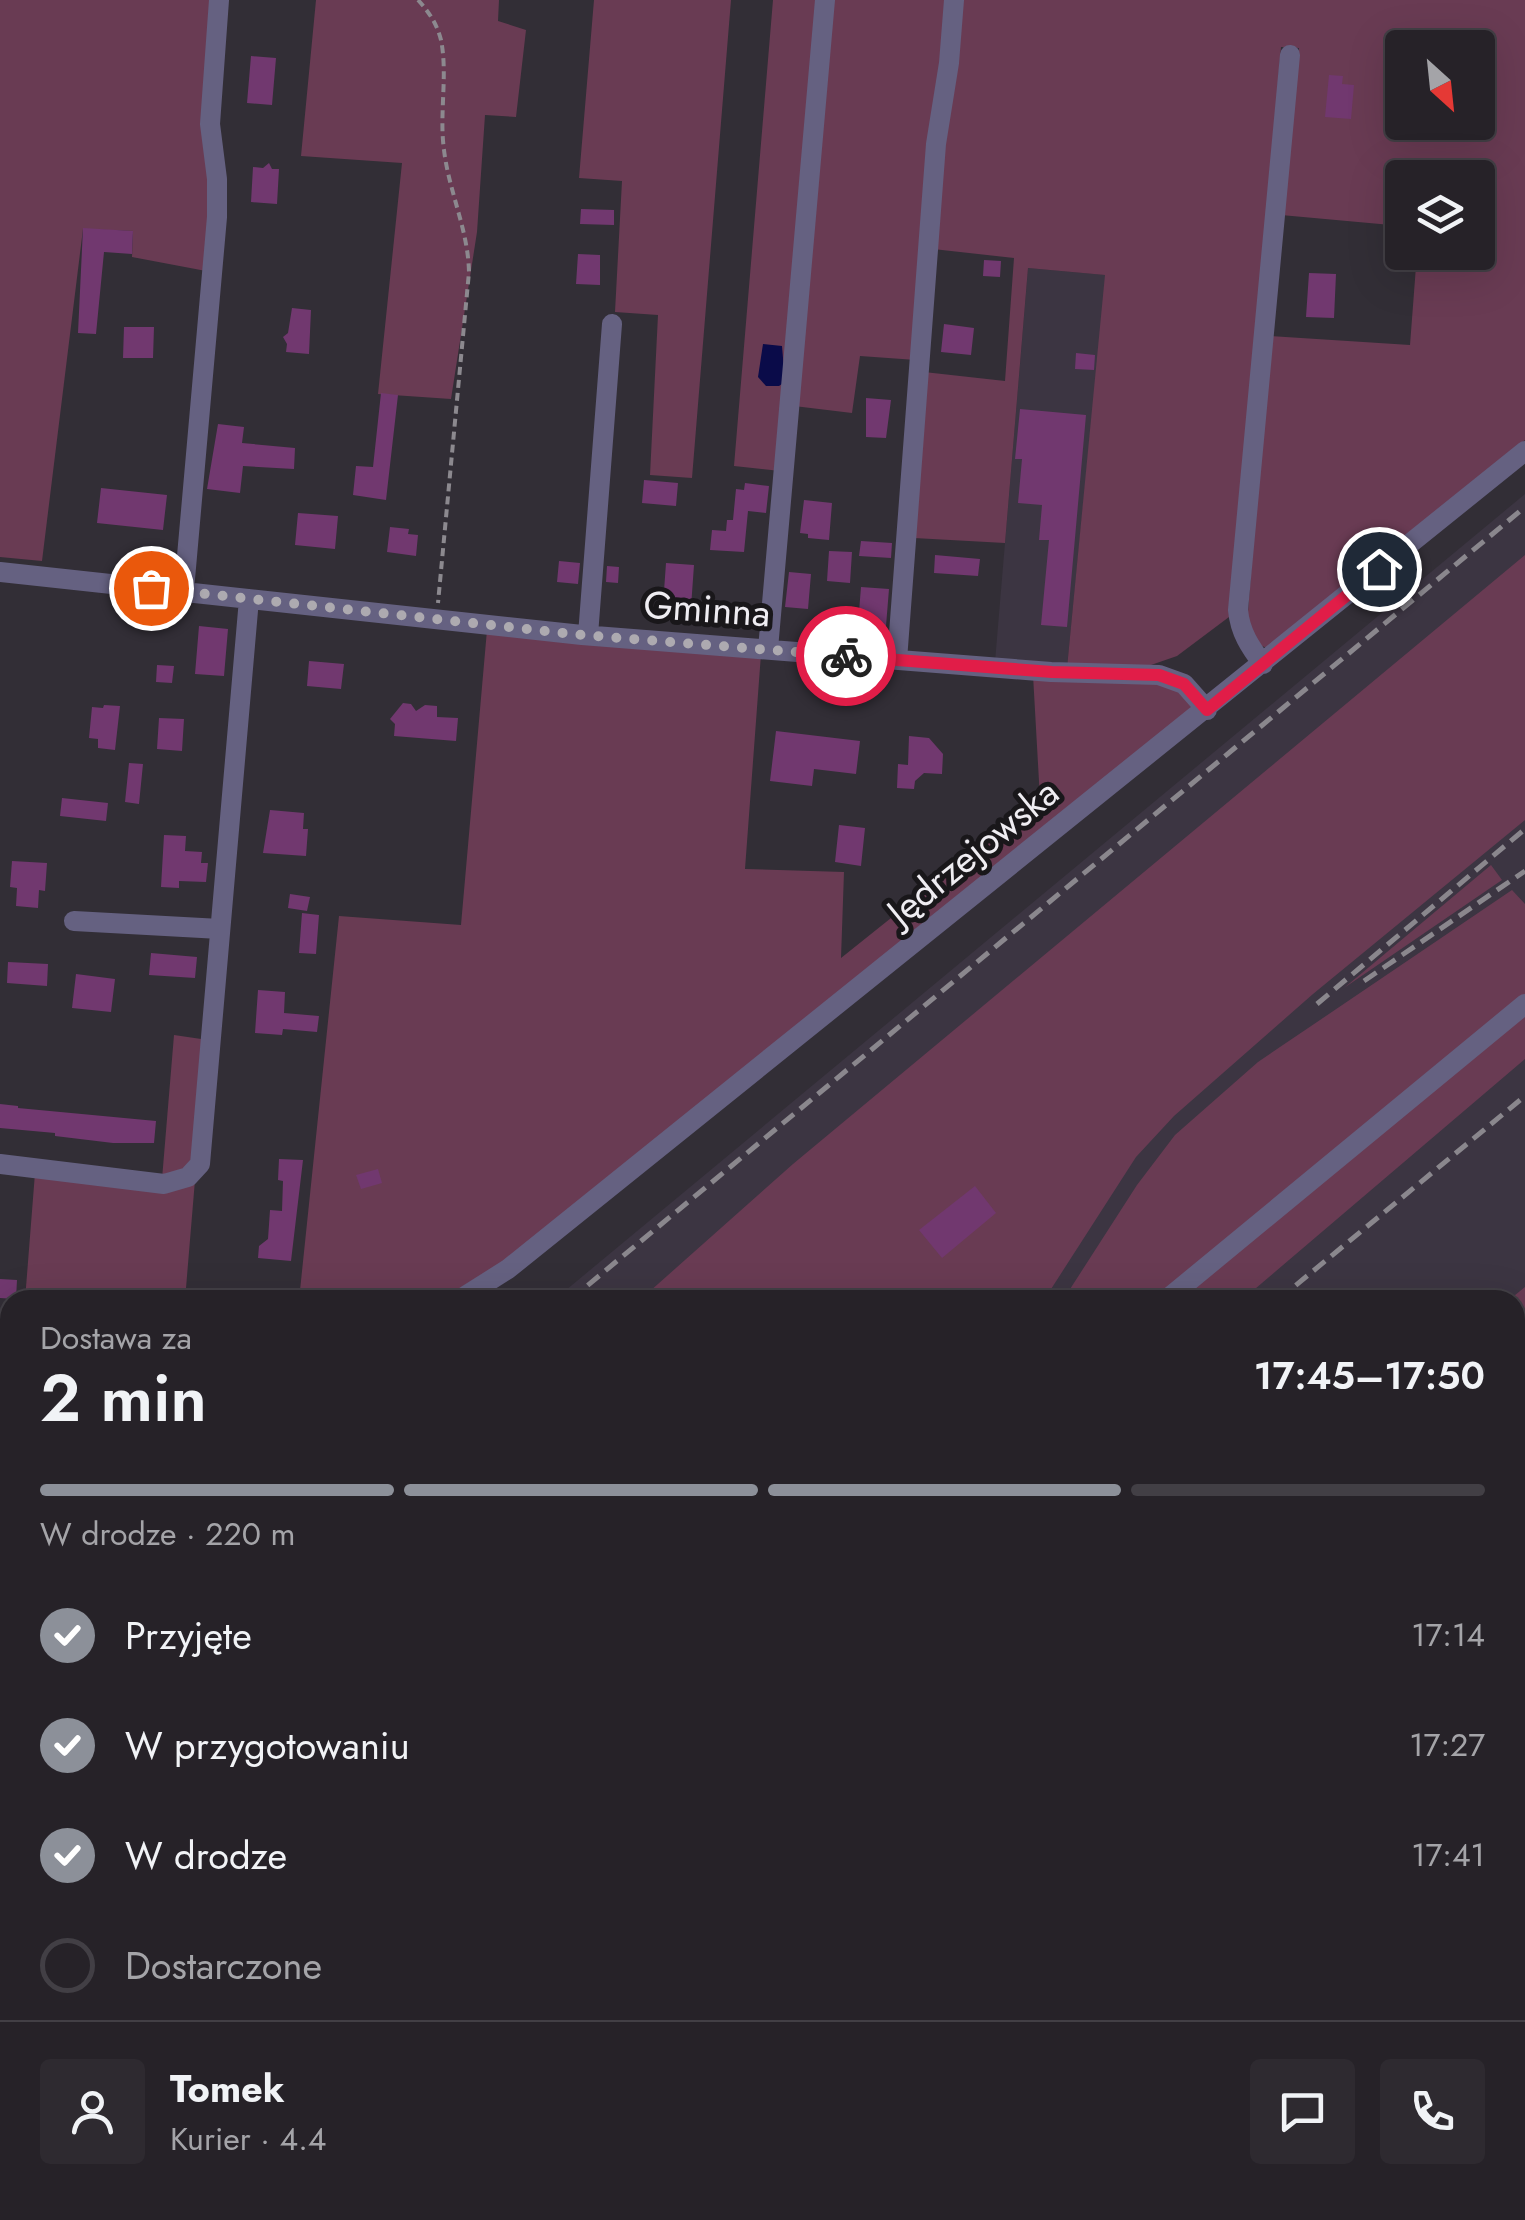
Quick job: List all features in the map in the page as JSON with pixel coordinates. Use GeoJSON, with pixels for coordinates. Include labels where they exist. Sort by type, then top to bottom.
{"type":"FeatureCollection","features":[{"type":"Feature","properties":{"kind":"street"},"geometry":{"type":"LineString","coordinates":[[184,590],[217,216],[210,124],[219,0]]}},
{"type":"Feature","properties":{"kind":"street"},"geometry":{"type":"LineString","coordinates":[[768,649],[825,0]]}},
{"type":"Feature","properties":{"kind":"street"},"geometry":{"type":"LineString","coordinates":[[897,660],[936,144],[954,0]]}},
{"type":"Feature","properties":{"kind":"street"},"geometry":{"type":"LineString","coordinates":[[1263,664],[1247,642],[1238,610],[1290,55]]}},
{"type":"Feature","properties":{"kind":"street"},"geometry":{"type":"LineString","coordinates":[[588,635],[612,324]]}},
{"type":"Feature","properties":{"kind":"street","name":"Jędrzejowska"},"geometry":{"type":"LineString","coordinates":[[475,1290],[508,1269],[1525,451]]}},
{"type":"Feature","properties":{"kind":"street","name":"Gminna"},"geometry":{"type":"LineString","coordinates":[[0,572],[588,635],[1052,672],[1159,675],[1184,684],[1207,710]]}},
{"type":"Feature","properties":{"kind":"street"},"geometry":{"type":"LineString","coordinates":[[0,1164],[164,1184],[188,1177],[200,1164],[249,599]]}},
{"type":"Feature","properties":{"kind":"street"},"geometry":{"type":"LineString","coordinates":[[74,921],[220,928]]}},
{"type":"Feature","properties":{"kind":"street"},"geometry":{"type":"LineString","coordinates":[[1178,1290],[1525,1004]]}},
{"type":"Feature","properties":{"kind":"path"},"geometry":{"type":"LineString","coordinates":[[418,0],[431,14],[441,42],[440,122],[444,155],[469,258],[436,619]]}},
{"type":"Feature","properties":{"kind":"shaded area"},"geometry":{"type":"Polygon","coordinates":[[[0,0],[215,0],[206,271],[132,257],[133,231],[83,229],[42,561],[0,557],[0,0]]]}},
{"type":"Feature","properties":{"kind":"shaded area"},"geometry":{"type":"Polygon","coordinates":[[[316,0],[499,0],[498,21],[526,30],[516,117],[485,115],[477,232],[451,399],[378,394],[402,163],[301,156],[316,0]]]}},
{"type":"Feature","properties":{"kind":"shaded area"},"geometry":{"type":"Polygon","coordinates":[[[594,0],[731,0],[692,478],[650,475],[658,315],[615,312],[622,181],[579,178],[594,0]]]}},
{"type":"Feature","properties":{"kind":"shaded area"},"geometry":{"type":"Polygon","coordinates":[[[773,0],[820,0],[780,471],[734,466],[773,0]]]}},
{"type":"Feature","properties":{"kind":"shaded area"},"geometry":{"type":"Polygon","coordinates":[[[830,0],[951,0],[916,360],[860,356],[852,413],[794,406],[830,0]]]}},
{"type":"Feature","properties":{"kind":"shaded area"},"geometry":{"type":"Polygon","coordinates":[[[959,0],[1525,0],[1525,440],[1267,648],[1257,644],[1247,625],[1269,336],[1410,345],[1416,270],[1495,270],[1495,160],[1385,160],[1385,224],[1281,215],[1299,48],[1281,47],[1233,614],[1177,656],[1151,665],[1067,668],[1105,275],[1028,268],[1005,543],[914,538],[924,372],[1005,381],[1014,258],[933,249],[959,0]]]}},
{"type":"Feature","properties":{"kind":"shaded area"},"geometry":{"type":"Polygon","coordinates":[[[1028,268],[1106,275],[1067,668],[995,662],[1028,268]]]}},
{"type":"Feature","properties":{"kind":"shaded area"},"geometry":{"type":"Polygon","coordinates":[[[763,344],[782,346],[785,382],[779,386],[766,386],[758,377],[763,344]]]}},
{"type":"Feature","properties":{"kind":"shaded area"},"geometry":{"type":"Polygon","coordinates":[[[1525,494],[1525,1290],[566,1290],[1525,494]]]}},
{"type":"Feature","properties":{"kind":"shaded area"},"geometry":{"type":"Polygon","coordinates":[[[1525,555],[1525,820],[1313,994],[1174,1116],[1136,1157],[1050,1290],[651,1290],[793,1164],[1525,555]]]}},
{"type":"Feature","properties":{"kind":"shaded area"},"geometry":{"type":"Polygon","coordinates":[[[487,630],[761,654],[745,869],[844,872],[841,958],[1040,799],[1033,675],[1139,679],[1179,688],[1192,706],[509,1258],[457,1290],[300,1290],[339,916],[461,925],[487,630]]]}},
{"type":"Feature","properties":{"kind":"shaded area"},"geometry":{"type":"Polygon","coordinates":[[[1491,865],[1502,880],[1344,988],[1491,865]]]}},
{"type":"Feature","properties":{"kind":"shaded area"},"geometry":{"type":"Polygon","coordinates":[[[1512,890],[1525,904],[1525,995],[1166,1290],[1069,1290],[1137,1185],[1175,1135],[1258,1062],[1512,890]]]}},
{"type":"Feature","properties":{"kind":"shaded area"},"geometry":{"type":"Polygon","coordinates":[[[1525,1013],[1525,1059],[1254,1290],[1192,1290],[1525,1013]]]}},
{"type":"Feature","properties":{"kind":"shaded area"},"geometry":{"type":"Polygon","coordinates":[[[174,1035],[208,1040],[195,1156],[186,1171],[162,1179],[174,1035]]]}},
{"type":"Feature","properties":{"kind":"shaded area"},"geometry":{"type":"Polygon","coordinates":[[[35,1173],[195,1180],[186,1290],[26,1290],[35,1173]]]}},
{"type":"Feature","properties":{"kind":"building"},"geometry":{"type":"Polygon","coordinates":[[[251,56],[276,58],[272,105],[247,103],[251,56]]]}},
{"type":"Feature","properties":{"kind":"building"},"geometry":{"type":"Polygon","coordinates":[[[1329,75],[1343,76],[1342,84],[1354,85],[1351,119],[1325,117],[1329,75]]]}},
{"type":"Feature","properties":{"kind":"building"},"geometry":{"type":"Polygon","coordinates":[[[269,163],[272,169],[279,169],[277,204],[251,202],[253,167],[263,168],[269,163]]]}},
{"type":"Feature","properties":{"kind":"building"},"geometry":{"type":"Polygon","coordinates":[[[581,209],[614,210],[614,225],[580,224],[581,209]]]}},
{"type":"Feature","properties":{"kind":"building"},"geometry":{"type":"Polygon","coordinates":[[[83,228],[133,231],[132,254],[104,252],[96,334],[78,333],[83,228]]]}},
{"type":"Feature","properties":{"kind":"building"},"geometry":{"type":"Polygon","coordinates":[[[578,254],[600,255],[600,285],[576,284],[578,254]]]}},
{"type":"Feature","properties":{"kind":"building"},"geometry":{"type":"Polygon","coordinates":[[[984,260],[1001,261],[1000,277],[983,276],[984,260]]]}},
{"type":"Feature","properties":{"kind":"building"},"geometry":{"type":"Polygon","coordinates":[[[1309,273],[1336,274],[1334,318],[1306,317],[1309,273]]]}},
{"type":"Feature","properties":{"kind":"building"},"geometry":{"type":"Polygon","coordinates":[[[292,308],[311,310],[309,354],[286,352],[283,337],[288,333],[292,308]]]}},
{"type":"Feature","properties":{"kind":"building"},"geometry":{"type":"Polygon","coordinates":[[[944,324],[974,328],[971,355],[941,352],[944,324]]]}},
{"type":"Feature","properties":{"kind":"building"},"geometry":{"type":"Polygon","coordinates":[[[124,327],[154,327],[153,358],[123,358],[124,327]]]}},
{"type":"Feature","properties":{"kind":"building"},"geometry":{"type":"Polygon","coordinates":[[[1076,353],[1095,355],[1094,370],[1075,369],[1076,353]]]}},
{"type":"Feature","properties":{"kind":"building"},"geometry":{"type":"Polygon","coordinates":[[[381,393],[398,395],[386,500],[353,495],[356,466],[373,467],[381,393]]]}},
{"type":"Feature","properties":{"kind":"building"},"geometry":{"type":"Polygon","coordinates":[[[866,398],[891,400],[886,438],[866,437],[866,398]]]}},
{"type":"Feature","properties":{"kind":"building"},"geometry":{"type":"Polygon","coordinates":[[[1020,409],[1086,415],[1067,627],[1041,625],[1049,540],[1039,540],[1042,505],[1018,503],[1022,459],[1015,459],[1020,409]]]}},
{"type":"Feature","properties":{"kind":"building"},"geometry":{"type":"Polygon","coordinates":[[[218,424],[244,427],[242,443],[295,448],[294,469],[243,466],[240,493],[207,489],[218,424]]]}},
{"type":"Feature","properties":{"kind":"building"},"geometry":{"type":"Polygon","coordinates":[[[644,480],[678,483],[676,506],[642,503],[644,480]]]}},
{"type":"Feature","properties":{"kind":"building"},"geometry":{"type":"Polygon","coordinates":[[[745,483],[769,486],[766,513],[748,511],[744,552],[710,550],[712,530],[726,531],[727,520],[733,520],[736,489],[744,490],[745,483]]]}},
{"type":"Feature","properties":{"kind":"building"},"geometry":{"type":"Polygon","coordinates":[[[101,488],[167,495],[163,530],[97,523],[101,488]]]}},
{"type":"Feature","properties":{"kind":"building"},"geometry":{"type":"Polygon","coordinates":[[[804,500],[832,503],[829,540],[800,533],[804,500]]]}},
{"type":"Feature","properties":{"kind":"building"},"geometry":{"type":"Polygon","coordinates":[[[298,513],[338,516],[335,549],[295,545],[298,513]]]}},
{"type":"Feature","properties":{"kind":"building"},"geometry":{"type":"Polygon","coordinates":[[[390,527],[409,529],[408,534],[418,535],[416,556],[387,552],[390,527]]]}},
{"type":"Feature","properties":{"kind":"building"},"geometry":{"type":"Polygon","coordinates":[[[861,541],[892,543],[891,558],[859,556],[861,541]]]}},
{"type":"Feature","properties":{"kind":"building"},"geometry":{"type":"Polygon","coordinates":[[[829,551],[852,552],[850,583],[827,581],[829,551]]]}},
{"type":"Feature","properties":{"kind":"building"},"geometry":{"type":"Polygon","coordinates":[[[935,555],[980,559],[978,576],[934,573],[935,555]]]}},
{"type":"Feature","properties":{"kind":"building"},"geometry":{"type":"Polygon","coordinates":[[[559,561],[580,563],[578,584],[557,582],[559,561]]]}},
{"type":"Feature","properties":{"kind":"building"},"geometry":{"type":"Polygon","coordinates":[[[666,563],[694,565],[691,607],[663,605],[666,563]]]}},
{"type":"Feature","properties":{"kind":"building"},"geometry":{"type":"Polygon","coordinates":[[[607,566],[619,567],[618,583],[606,582],[607,566]]]}},
{"type":"Feature","properties":{"kind":"building"},"geometry":{"type":"Polygon","coordinates":[[[789,572],[811,574],[808,609],[785,607],[789,572]]]}},
{"type":"Feature","properties":{"kind":"building"},"geometry":{"type":"Polygon","coordinates":[[[861,587],[889,589],[886,626],[858,624],[861,587]]]}},
{"type":"Feature","properties":{"kind":"building"},"geometry":{"type":"Polygon","coordinates":[[[199,626],[228,629],[224,676],[195,674],[199,626]]]}},
{"type":"Feature","properties":{"kind":"building"},"geometry":{"type":"Polygon","coordinates":[[[309,661],[344,664],[341,689],[307,686],[309,661]]]}},
{"type":"Feature","properties":{"kind":"building"},"geometry":{"type":"Polygon","coordinates":[[[157,665],[174,666],[172,683],[156,682],[157,665]]]}},
{"type":"Feature","properties":{"kind":"building"},"geometry":{"type":"Polygon","coordinates":[[[403,703],[411,704],[416,711],[425,705],[437,706],[437,717],[458,718],[456,741],[394,736],[395,724],[390,719],[403,703]]]}},
{"type":"Feature","properties":{"kind":"building"},"geometry":{"type":"Polygon","coordinates":[[[120,706],[115,750],[98,748],[98,739],[89,738],[92,707],[120,706]]]}},
{"type":"Feature","properties":{"kind":"building"},"geometry":{"type":"Polygon","coordinates":[[[159,718],[184,719],[182,751],[157,749],[159,718]]]}},
{"type":"Feature","properties":{"kind":"building"},"geometry":{"type":"Polygon","coordinates":[[[776,731],[860,741],[856,774],[814,769],[812,786],[770,781],[776,731]]]}},
{"type":"Feature","properties":{"kind":"building"},"geometry":{"type":"Polygon","coordinates":[[[909,736],[929,738],[943,754],[942,774],[924,773],[915,781],[914,789],[897,788],[898,764],[908,765],[909,736]]]}},
{"type":"Feature","properties":{"kind":"building"},"geometry":{"type":"Polygon","coordinates":[[[129,763],[143,764],[139,804],[125,802],[129,763]]]}},
{"type":"Feature","properties":{"kind":"building"},"geometry":{"type":"Polygon","coordinates":[[[62,798],[108,803],[106,821],[60,816],[62,798]]]}},
{"type":"Feature","properties":{"kind":"building"},"geometry":{"type":"Polygon","coordinates":[[[270,810],[304,813],[303,829],[308,829],[306,856],[263,853],[270,810]]]}},
{"type":"Feature","properties":{"kind":"building"},"geometry":{"type":"Polygon","coordinates":[[[839,825],[865,828],[861,866],[835,862],[839,825]]]}},
{"type":"Feature","properties":{"kind":"building"},"geometry":{"type":"Polygon","coordinates":[[[164,835],[186,836],[185,851],[202,852],[201,863],[208,863],[206,882],[179,881],[179,888],[161,887],[164,835]]]}},
{"type":"Feature","properties":{"kind":"building"},"geometry":{"type":"Polygon","coordinates":[[[12,861],[47,863],[45,891],[39,890],[38,908],[16,906],[17,888],[10,887],[12,861]]]}},
{"type":"Feature","properties":{"kind":"building"},"geometry":{"type":"Polygon","coordinates":[[[290,894],[310,897],[307,911],[288,908],[290,894]]]}},
{"type":"Feature","properties":{"kind":"building"},"geometry":{"type":"Polygon","coordinates":[[[302,913],[319,915],[316,954],[299,953],[302,913]]]}},
{"type":"Feature","properties":{"kind":"building"},"geometry":{"type":"Polygon","coordinates":[[[151,953],[197,957],[195,978],[149,975],[151,953]]]}},
{"type":"Feature","properties":{"kind":"building"},"geometry":{"type":"Polygon","coordinates":[[[8,962],[48,964],[47,986],[7,983],[8,962]]]}},
{"type":"Feature","properties":{"kind":"building"},"geometry":{"type":"Polygon","coordinates":[[[76,974],[115,979],[111,1012],[72,1008],[76,974]]]}},
{"type":"Feature","properties":{"kind":"building"},"geometry":{"type":"Polygon","coordinates":[[[258,990],[285,992],[284,1013],[319,1016],[317,1032],[283,1029],[282,1035],[255,1033],[258,990]]]}},
{"type":"Feature","properties":{"kind":"building"},"geometry":{"type":"Polygon","coordinates":[[[0,1104],[156,1121],[154,1143],[113,1143],[0,1128],[0,1104]]]}},
{"type":"Feature","properties":{"kind":"building"},"geometry":{"type":"Polygon","coordinates":[[[279,1159],[303,1160],[291,1261],[258,1258],[259,1246],[268,1239],[270,1210],[282,1211],[279,1159]]]}},
{"type":"Feature","properties":{"kind":"building"},"geometry":{"type":"Polygon","coordinates":[[[378,1169],[382,1183],[361,1189],[356,1175],[378,1169]]]}},
{"type":"Feature","properties":{"kind":"building"},"geometry":{"type":"Polygon","coordinates":[[[975,1186],[996,1213],[942,1258],[919,1230],[975,1186]]]}},
{"type":"Feature","properties":{"kind":"building"},"geometry":{"type":"Polygon","coordinates":[[[0,1279],[17,1280],[16,1290],[0,1290],[0,1279]]]}},
{"type":"Feature","properties":{"kind":"railway"},"geometry":{"type":"LineString","coordinates":[[582,1290],[1525,507]]}},
{"type":"Feature","properties":{"kind":"railway"},"geometry":{"type":"LineString","coordinates":[[1317,1004],[1525,829]]}},
{"type":"Feature","properties":{"kind":"railway"},"geometry":{"type":"LineString","coordinates":[[1364,981],[1525,871]]}},
{"type":"Feature","properties":{"kind":"railway"},"geometry":{"type":"LineString","coordinates":[[1290,1290],[1525,1096]]}},
{"type":"Feature","properties":{"kind":"way so far"},"geometry":{"type":"LineString","coordinates":[[151,588],[582,635],[846,656]]}},
{"type":"Feature","properties":{"kind":"route"},"geometry":{"type":"LineString","coordinates":[[846,656],[1052,672],[1159,675],[1184,684],[1207,710],[1379,569]]}}]}
